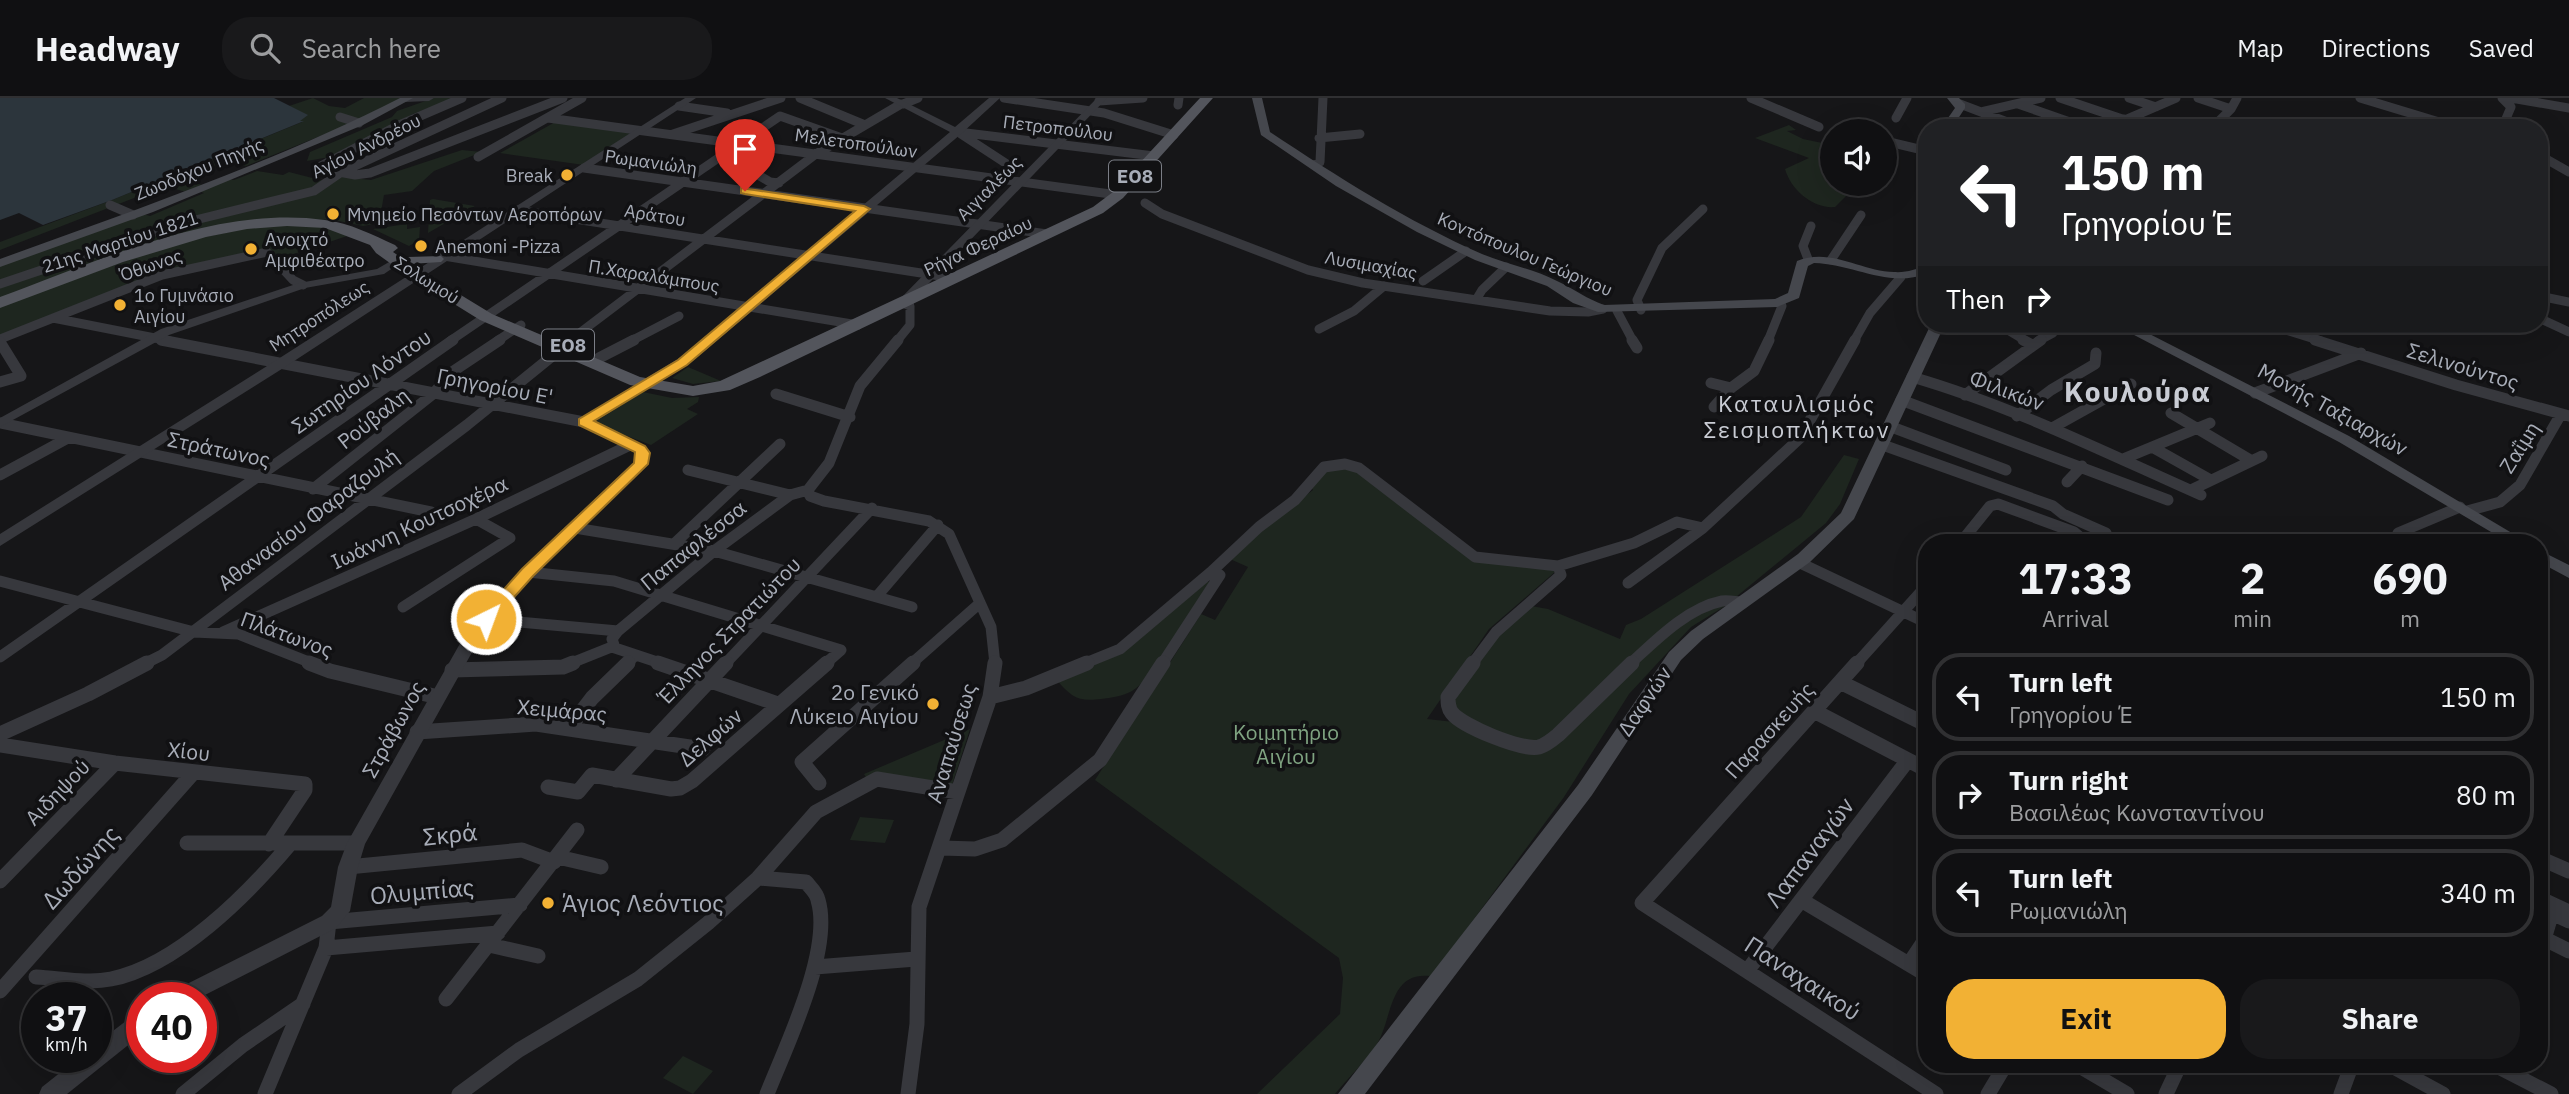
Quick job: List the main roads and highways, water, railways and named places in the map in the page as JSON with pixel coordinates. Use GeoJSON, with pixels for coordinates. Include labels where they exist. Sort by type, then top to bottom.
{"type":"FeatureCollection","features":[{"type":"Feature","properties":{"kind":"main road","name":"Ρήγα Φεραίου"},"geometry":{"type":"LineString","coordinates":[[732,383],[1092,213],[1118,195],[1207,98]]}},
{"type":"Feature","properties":{"kind":"main road","name":"Κοντόπουλου Γεώργιου"},"geometry":{"type":"LineString","coordinates":[[1257,98],[1265,133],[1373,203],[1466,251],[1552,283],[1578,300],[1609,310],[1780,302],[1796,293],[1802,264],[1808,259],[1831,260],[1872,274],[1901,277],[1918,272]]}},
{"type":"Feature","properties":{"kind":"main road","name":"Ζωοδόχου Πηγής"},"geometry":{"type":"LineString","coordinates":[[0,263],[133,215],[359,123],[406,99]]}},
{"type":"Feature","properties":{"kind":"main road","name":"21ης Μαρτίου 1821"},"geometry":{"type":"LineString","coordinates":[[0,303],[167,243],[225,229],[278,223],[321,223],[353,231],[376,243]]}},
{"type":"Feature","properties":{"kind":"main road","name":"Σολωμού"},"geometry":{"type":"LineString","coordinates":[[376,243],[396,261],[425,266]]}},
{"type":"Feature","properties":{"kind":"main road","name":"Σολωμού"},"geometry":{"type":"LineString","coordinates":[[376,243],[425,266],[489,315],[636,381],[693,391],[732,383]]}},
{"type":"Feature","properties":{"kind":"main road","name":"Δαφνών"},"geometry":{"type":"LineString","coordinates":[[1350,1094],[1585,790],[1662,671],[1687,644],[1801,560],[1848,515],[1933,333]]}},
{"type":"Feature","properties":{"kind":"main road","name":"Μονής Ταξιαρχών"},"geometry":{"type":"LineString","coordinates":[[2138,333],[2344,439],[2505,534]]}},
{"type":"Feature","properties":{"kind":"main road","name":"Σολωμού"},"geometry":{"type":"LineString","coordinates":[[563,346],[644,377],[648,383]]}},
{"type":"Feature","properties":{"kind":"main road"},"geometry":{"type":"LineString","coordinates":[[2548,560],[2569,572]]}},
{"type":"Feature","properties":{"kind":"place","name":"Break"},"geometry":{"type":"Point","coordinates":[567,175]}},
{"type":"Feature","properties":{"kind":"place","name":"Μνημείο Πεσόντων Αεροπόρων"},"geometry":{"type":"Point","coordinates":[333,214]}},
{"type":"Feature","properties":{"kind":"place","name":"Anemoni -Pizza"},"geometry":{"type":"Point","coordinates":[421,246]}},
{"type":"Feature","properties":{"kind":"place","name":"Aνοιχτό Aμφιθέατρο"},"geometry":{"type":"Point","coordinates":[251,249]}},
{"type":"Feature","properties":{"kind":"place","name":"1ο Γυμνάσιο Αιγίου"},"geometry":{"type":"Point","coordinates":[120,305]}},
{"type":"Feature","properties":{"kind":"place","name":"2ο Γενικό Λύκειο Αιγίου"},"geometry":{"type":"Point","coordinates":[933,704]}},
{"type":"Feature","properties":{"kind":"place","name":"Άγιος Λεόντιος"},"geometry":{"type":"Point","coordinates":[548,903]}},
{"type":"Feature","properties":{"kind":"district","name":"Κουλούρα"},"geometry":{"type":"Point","coordinates":[2138,391]}},
{"type":"Feature","properties":{"kind":"district","name":"Καταυλισμός Σεισμοπλήκτων"},"geometry":{"type":"Point","coordinates":[1797,416]}},
{"type":"Feature","properties":{"kind":"park label","name":"Κοιμητήριο Αιγίου"},"geometry":{"type":"Point","coordinates":[1286,744]}}]}
